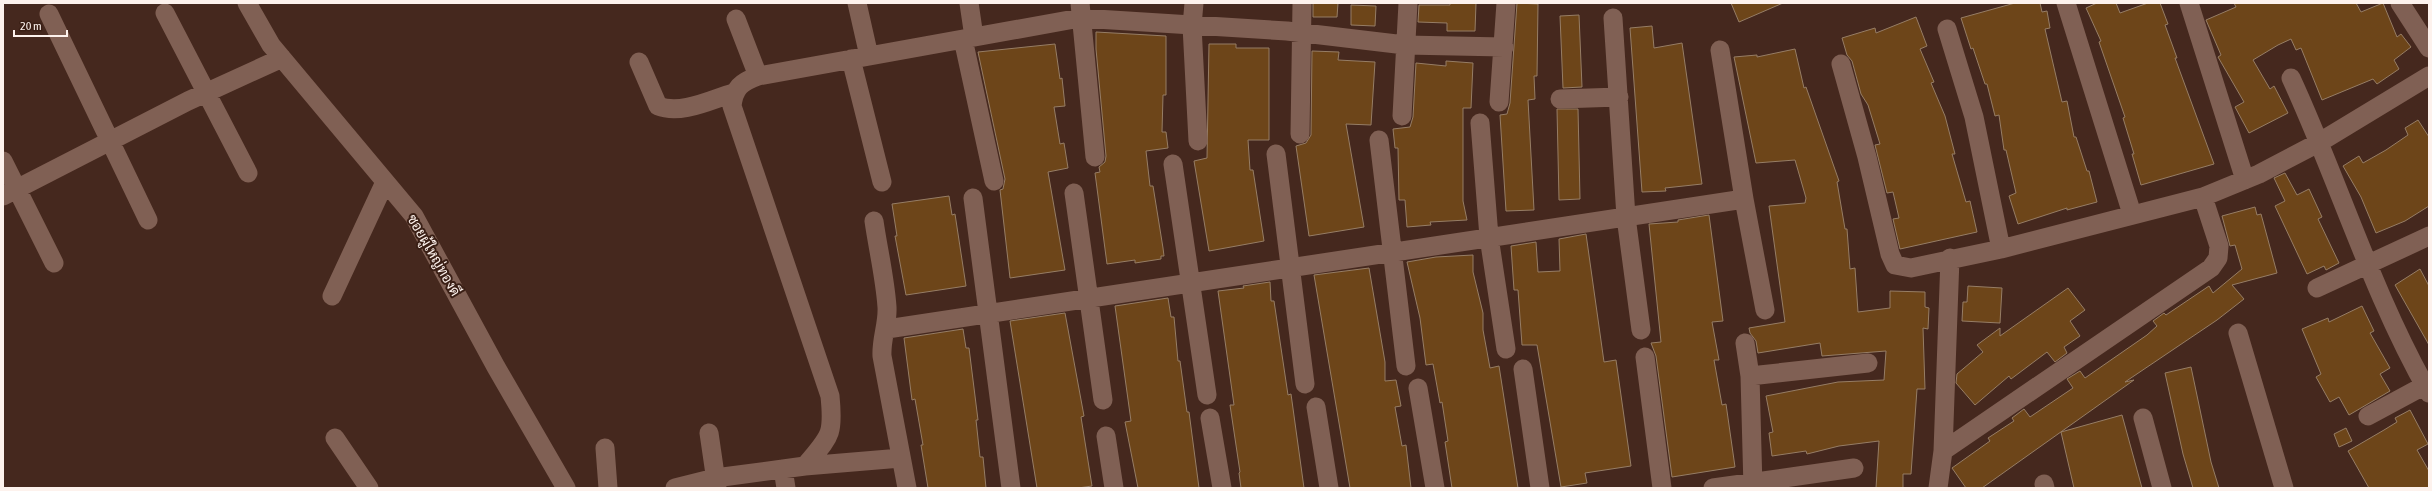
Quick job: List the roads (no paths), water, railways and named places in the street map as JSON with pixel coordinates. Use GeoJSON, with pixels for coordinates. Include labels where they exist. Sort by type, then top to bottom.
{"type":"FeatureCollection","features":[{"type":"Feature","properties":{"kind":"street","name":"ซอยผู้ใหญ่ทองดี"},"geometry":{"type":"LineString","coordinates":[[247,3],[271,46],[414,216],[496,367],[566,488]]}},
{"type":"Feature","properties":{"kind":"street"},"geometry":{"type":"LineString","coordinates":[[857,3],[860,57],[882,182]]}},
{"type":"Feature","properties":{"kind":"street"},"geometry":{"type":"LineString","coordinates":[[968,3],[969,38],[994,181]]}},
{"type":"Feature","properties":{"kind":"street"},"geometry":{"type":"LineString","coordinates":[[1194,3],[1192,26],[1198,141]]}},
{"type":"Feature","properties":{"kind":"street"},"geometry":{"type":"LineString","coordinates":[[1300,134],[1300,32],[1302,3]]}},
{"type":"Feature","properties":{"kind":"street"},"geometry":{"type":"LineString","coordinates":[[1402,116],[1408,3]]}},
{"type":"Feature","properties":{"kind":"street"},"geometry":{"type":"LineString","coordinates":[[1498,102],[1504,47],[1506,3]]}},
{"type":"Feature","properties":{"kind":"street"},"geometry":{"type":"LineString","coordinates":[[2066,3],[2132,214]]}},
{"type":"Feature","properties":{"kind":"street"},"geometry":{"type":"LineString","coordinates":[[2400,3],[2429,48]]}},
{"type":"Feature","properties":{"kind":"street"},"geometry":{"type":"LineString","coordinates":[[2194,5],[2245,180]]}},
{"type":"Feature","properties":{"kind":"street"},"geometry":{"type":"LineString","coordinates":[[1080,11],[1095,157]]}},
{"type":"Feature","properties":{"kind":"street"},"geometry":{"type":"LineString","coordinates":[[639,62],[658,106],[668,110],[678,110],[733,93],[743,82],[758,76],[969,38],[1080,11],[1192,26],[1300,32],[1405,44],[1504,47]]}},
{"type":"Feature","properties":{"kind":"street"},"geometry":{"type":"LineString","coordinates":[[165,13],[248,173]]}},
{"type":"Feature","properties":{"kind":"street"},"geometry":{"type":"LineString","coordinates":[[49,14],[148,220]]}},
{"type":"Feature","properties":{"kind":"street"},"geometry":{"type":"LineString","coordinates":[[1613,18],[1626,217],[1641,330]]}},
{"type":"Feature","properties":{"kind":"street"},"geometry":{"type":"LineString","coordinates":[[736,19],[758,76]]}},
{"type":"Feature","properties":{"kind":"street"},"geometry":{"type":"LineString","coordinates":[[1947,29],[1974,117],[2001,249]]}},
{"type":"Feature","properties":{"kind":"street"},"geometry":{"type":"LineString","coordinates":[[1720,50],[1744,199],[1765,310]]}},
{"type":"Feature","properties":{"kind":"street"},"geometry":{"type":"LineString","coordinates":[[10,192],[206,92],[282,58]]}},
{"type":"Feature","properties":{"kind":"street"},"geometry":{"type":"LineString","coordinates":[[1841,64],[1867,157],[1890,254],[1895,265],[1911,268],[1950,258],[2001,249],[2132,214],[2203,197],[2245,180],[2320,142],[2429,76]]}},
{"type":"Feature","properties":{"kind":"street"},"geometry":{"type":"LineString","coordinates":[[2291,78],[2320,142],[2367,265],[2428,387],[2368,416]]}},
{"type":"Feature","properties":{"kind":"street"},"geometry":{"type":"LineString","coordinates":[[733,93],[732,106],[830,396],[832,418],[829,437],[804,466]]}},
{"type":"Feature","properties":{"kind":"street"},"geometry":{"type":"LineString","coordinates":[[1560,99],[1619,97]]}},
{"type":"Feature","properties":{"kind":"street"},"geometry":{"type":"LineString","coordinates":[[1480,123],[1489,237],[1506,349]]}},
{"type":"Feature","properties":{"kind":"street"},"geometry":{"type":"LineString","coordinates":[[1379,140],[1406,366]]}},
{"type":"Feature","properties":{"kind":"street"},"geometry":{"type":"LineString","coordinates":[[1276,154],[1305,384]]}},
{"type":"Feature","properties":{"kind":"street"},"geometry":{"type":"LineString","coordinates":[[3,161],[10,192],[54,263]]}},
{"type":"Feature","properties":{"kind":"street"},"geometry":{"type":"LineString","coordinates":[[1173,164],[1207,395]]}},
{"type":"Feature","properties":{"kind":"street"},"geometry":{"type":"LineString","coordinates":[[332,296],[385,182]]}},
{"type":"Feature","properties":{"kind":"street"},"geometry":{"type":"LineString","coordinates":[[1074,193],[1103,400]]}},
{"type":"Feature","properties":{"kind":"street"},"geometry":{"type":"LineString","coordinates":[[1943,451],[2211,268],[2218,258],[2219,246],[2203,197]]}},
{"type":"Feature","properties":{"kind":"street"},"geometry":{"type":"LineString","coordinates":[[973,198],[986,313],[1011,488]]}},
{"type":"Feature","properties":{"kind":"street"},"geometry":{"type":"LineString","coordinates":[[887,329],[1744,199]]}},
{"type":"Feature","properties":{"kind":"street"},"geometry":{"type":"LineString","coordinates":[[874,221],[887,306],[887,329],[882,345],[882,356],[907,488]]}},
{"type":"Feature","properties":{"kind":"street"},"geometry":{"type":"LineString","coordinates":[[2317,288],[2429,236]]}},
{"type":"Feature","properties":{"kind":"street"},"geometry":{"type":"LineString","coordinates":[[1938,488],[1943,451],[1950,258]]}},
{"type":"Feature","properties":{"kind":"street"},"geometry":{"type":"LineString","coordinates":[[2238,333],[2284,488]]}},
{"type":"Feature","properties":{"kind":"street"},"geometry":{"type":"LineString","coordinates":[[1745,343],[1750,376],[1753,485]]}},
{"type":"Feature","properties":{"kind":"street"},"geometry":{"type":"LineString","coordinates":[[1645,357],[1662,488]]}},
{"type":"Feature","properties":{"kind":"street"},"geometry":{"type":"LineString","coordinates":[[1750,376],[1868,363]]}},
{"type":"Feature","properties":{"kind":"street"},"geometry":{"type":"LineString","coordinates":[[1524,369],[1540,488]]}},
{"type":"Feature","properties":{"kind":"street"},"geometry":{"type":"LineString","coordinates":[[1418,388],[1435,488]]}},
{"type":"Feature","properties":{"kind":"street"},"geometry":{"type":"LineString","coordinates":[[1316,407],[1329,488]]}},
{"type":"Feature","properties":{"kind":"street"},"geometry":{"type":"LineString","coordinates":[[1210,418],[1222,488]]}},
{"type":"Feature","properties":{"kind":"street"},"geometry":{"type":"LineString","coordinates":[[2143,418],[2162,488]]}},
{"type":"Feature","properties":{"kind":"street"},"geometry":{"type":"LineString","coordinates":[[709,433],[716,483]]}},
{"type":"Feature","properties":{"kind":"street"},"geometry":{"type":"LineString","coordinates":[[1106,436],[1114,488]]}},
{"type":"Feature","properties":{"kind":"street"},"geometry":{"type":"LineString","coordinates":[[335,438],[369,488]]}},
{"type":"Feature","properties":{"kind":"street"},"geometry":{"type":"LineString","coordinates":[[605,448],[608,488]]}},
{"type":"Feature","properties":{"kind":"street"},"geometry":{"type":"LineString","coordinates":[[675,488],[716,483],[804,466],[901,458]]}},
{"type":"Feature","properties":{"kind":"street"},"geometry":{"type":"LineString","coordinates":[[1713,488],[1753,485],[1854,468]]}},
{"type":"Feature","properties":{"kind":"street"},"geometry":{"type":"LineString","coordinates":[[783,469],[786,488]]}}]}
